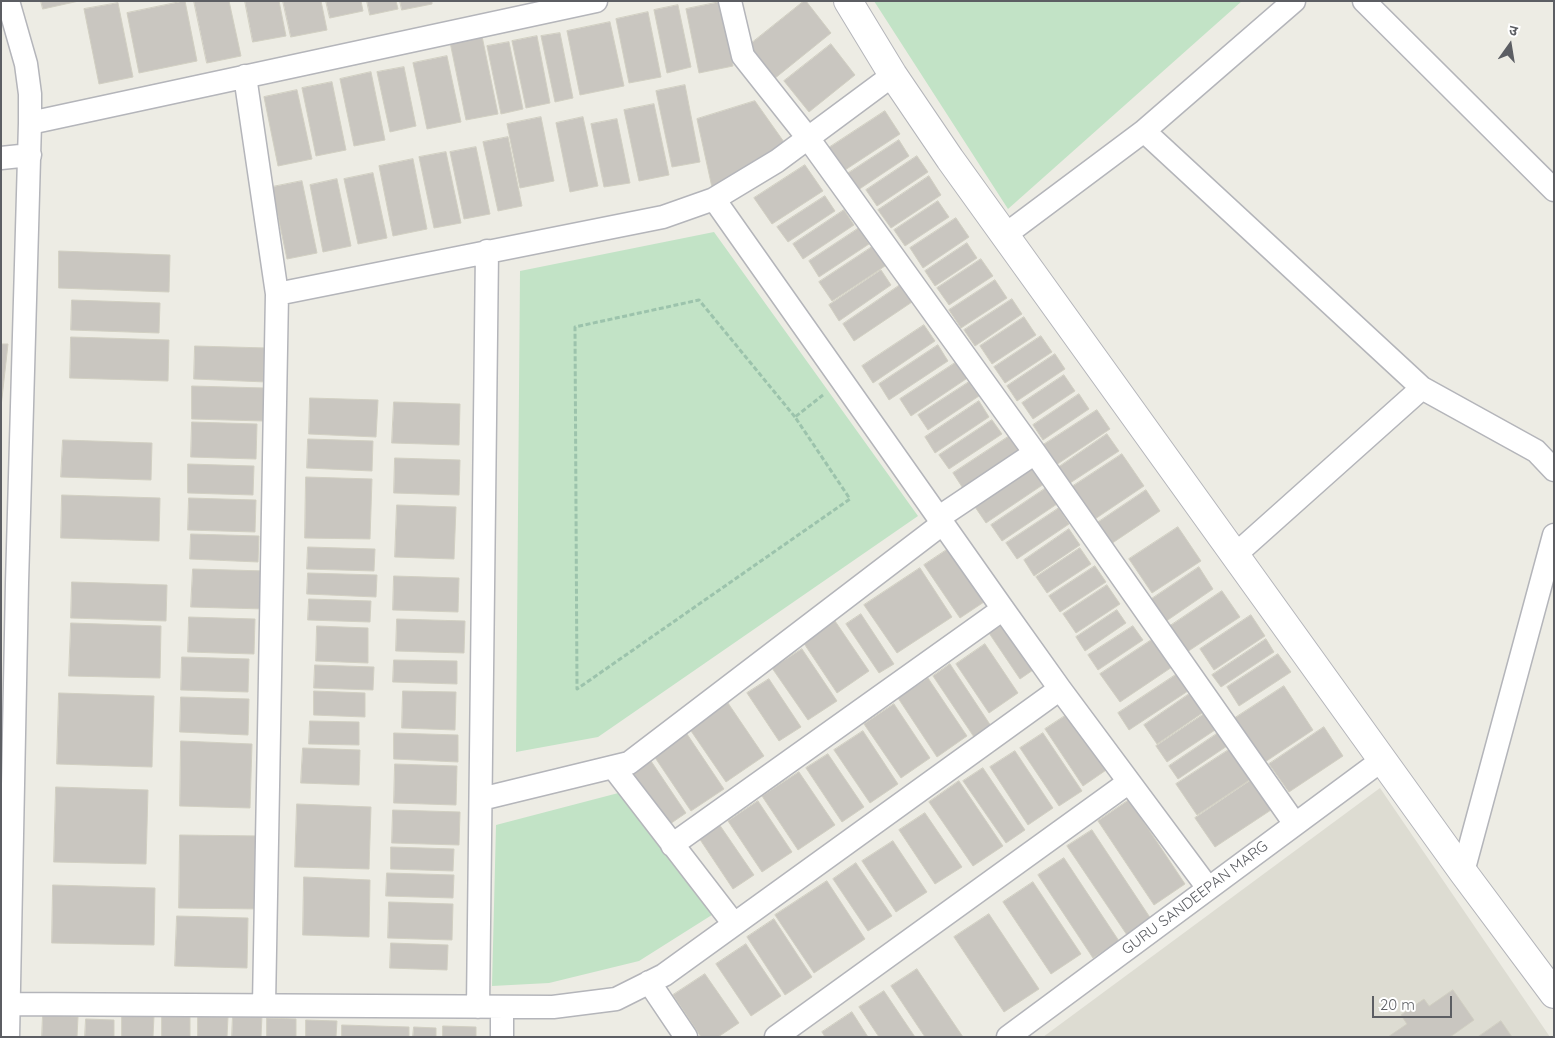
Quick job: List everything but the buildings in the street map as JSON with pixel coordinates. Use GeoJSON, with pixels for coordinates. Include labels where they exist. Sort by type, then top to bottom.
{"type":"FeatureCollection","features":[{"type":"Feature","properties":{"kind":"street"},"geometry":{"type":"LineString","coordinates":[[8,1],[10,38],[26,64],[30,94],[30,155],[9,583],[8,1037]]}},
{"type":"Feature","properties":{"kind":"street"},"geometry":{"type":"LineString","coordinates":[[30,123],[596,1]]}},
{"type":"Feature","properties":{"kind":"street"},"geometry":{"type":"LineString","coordinates":[[730,1],[743,56],[808,138],[1035,453],[1295,824]]}},
{"type":"Feature","properties":{"kind":"street"},"geometry":{"type":"LineString","coordinates":[[848,1],[893,75],[950,159],[1462,872],[1554,994]]}},
{"type":"Feature","properties":{"kind":"street"},"geometry":{"type":"LineString","coordinates":[[1005,235],[1144,130],[1294,1]]}},
{"type":"Feature","properties":{"kind":"street"},"geometry":{"type":"LineString","coordinates":[[1364,1],[1554,190]]}},
{"type":"Feature","properties":{"kind":"street"},"geometry":{"type":"LineString","coordinates":[[277,294],[663,217],[714,199],[777,161],[893,75]]}},
{"type":"Feature","properties":{"kind":"street"},"geometry":{"type":"LineString","coordinates":[[245,76],[277,294],[264,1005]]}},
{"type":"Feature","properties":{"kind":"street"},"geometry":{"type":"LineString","coordinates":[[1144,130],[1422,388],[1536,451],[1554,470]]}},
{"type":"Feature","properties":{"kind":"street"},"geometry":{"type":"LineString","coordinates":[[1,158],[30,155]]}},
{"type":"Feature","properties":{"kind":"street"},"geometry":{"type":"LineString","coordinates":[[714,199],[1060,689],[1208,888]]}},
{"type":"Feature","properties":{"kind":"street"},"geometry":{"type":"LineString","coordinates":[[478,1007],[487,252]]}},
{"type":"Feature","properties":{"kind":"street"},"geometry":{"type":"LineString","coordinates":[[1235,555],[1422,388]]}},
{"type":"Feature","properties":{"kind":"street"},"geometry":{"type":"LineString","coordinates":[[481,799],[629,763],[940,521],[1035,453]]}},
{"type":"Feature","properties":{"kind":"street"},"geometry":{"type":"LineString","coordinates":[[1462,872],[1554,535]]}},
{"type":"Feature","properties":{"kind":"street"},"geometry":{"type":"LineString","coordinates":[[672,845],[1003,609]]}},
{"type":"Feature","properties":{"kind":"street"},"geometry":{"type":"LineString","coordinates":[[9,1004],[553,1007],[616,999],[664,974],[1060,689]]}},
{"type":"Feature","properties":{"kind":"street","name":"GURU SANDEEPAN MARG"},"geometry":{"type":"LineString","coordinates":[[1008,1037],[1382,760]]}},
{"type":"Feature","properties":{"kind":"street"},"geometry":{"type":"LineString","coordinates":[[612,767],[734,924]]}},
{"type":"Feature","properties":{"kind":"street"},"geometry":{"type":"LineString","coordinates":[[776,1037],[1129,782]]}},
{"type":"Feature","properties":{"kind":"street"},"geometry":{"type":"LineString","coordinates":[[649,982],[686,1037]]}},
{"type":"Feature","properties":{"kind":"street"},"geometry":{"type":"LineString","coordinates":[[502,1007],[502,1037]]}},
{"type":"Feature","properties":{"kind":"path"},"geometry":{"type":"LineString","coordinates":[[699,300],[795,417],[850,500],[578,689],[575,327],[699,300]]}},
{"type":"Feature","properties":{"kind":"path"},"geometry":{"type":"LineString","coordinates":[[795,417],[841,380]]}},
{"type":"Feature","properties":{"kind":"shaded area"},"geometry":{"type":"Polygon","coordinates":[[[1380,788],[1550,1037],[1043,1037],[1380,788]]]}},
{"type":"Feature","properties":{"kind":"green space"},"geometry":{"type":"Polygon","coordinates":[[[874,1],[1242,1],[1008,209],[874,1]]]}},
{"type":"Feature","properties":{"kind":"green space"},"geometry":{"type":"Polygon","coordinates":[[[714,232],[918,516],[598,737],[516,752],[520,271],[714,232]]]}},
{"type":"Feature","properties":{"kind":"green space"},"geometry":{"type":"Polygon","coordinates":[[[626,791],[715,913],[639,961],[549,983],[492,986],[496,825],[626,791]]]}}]}
